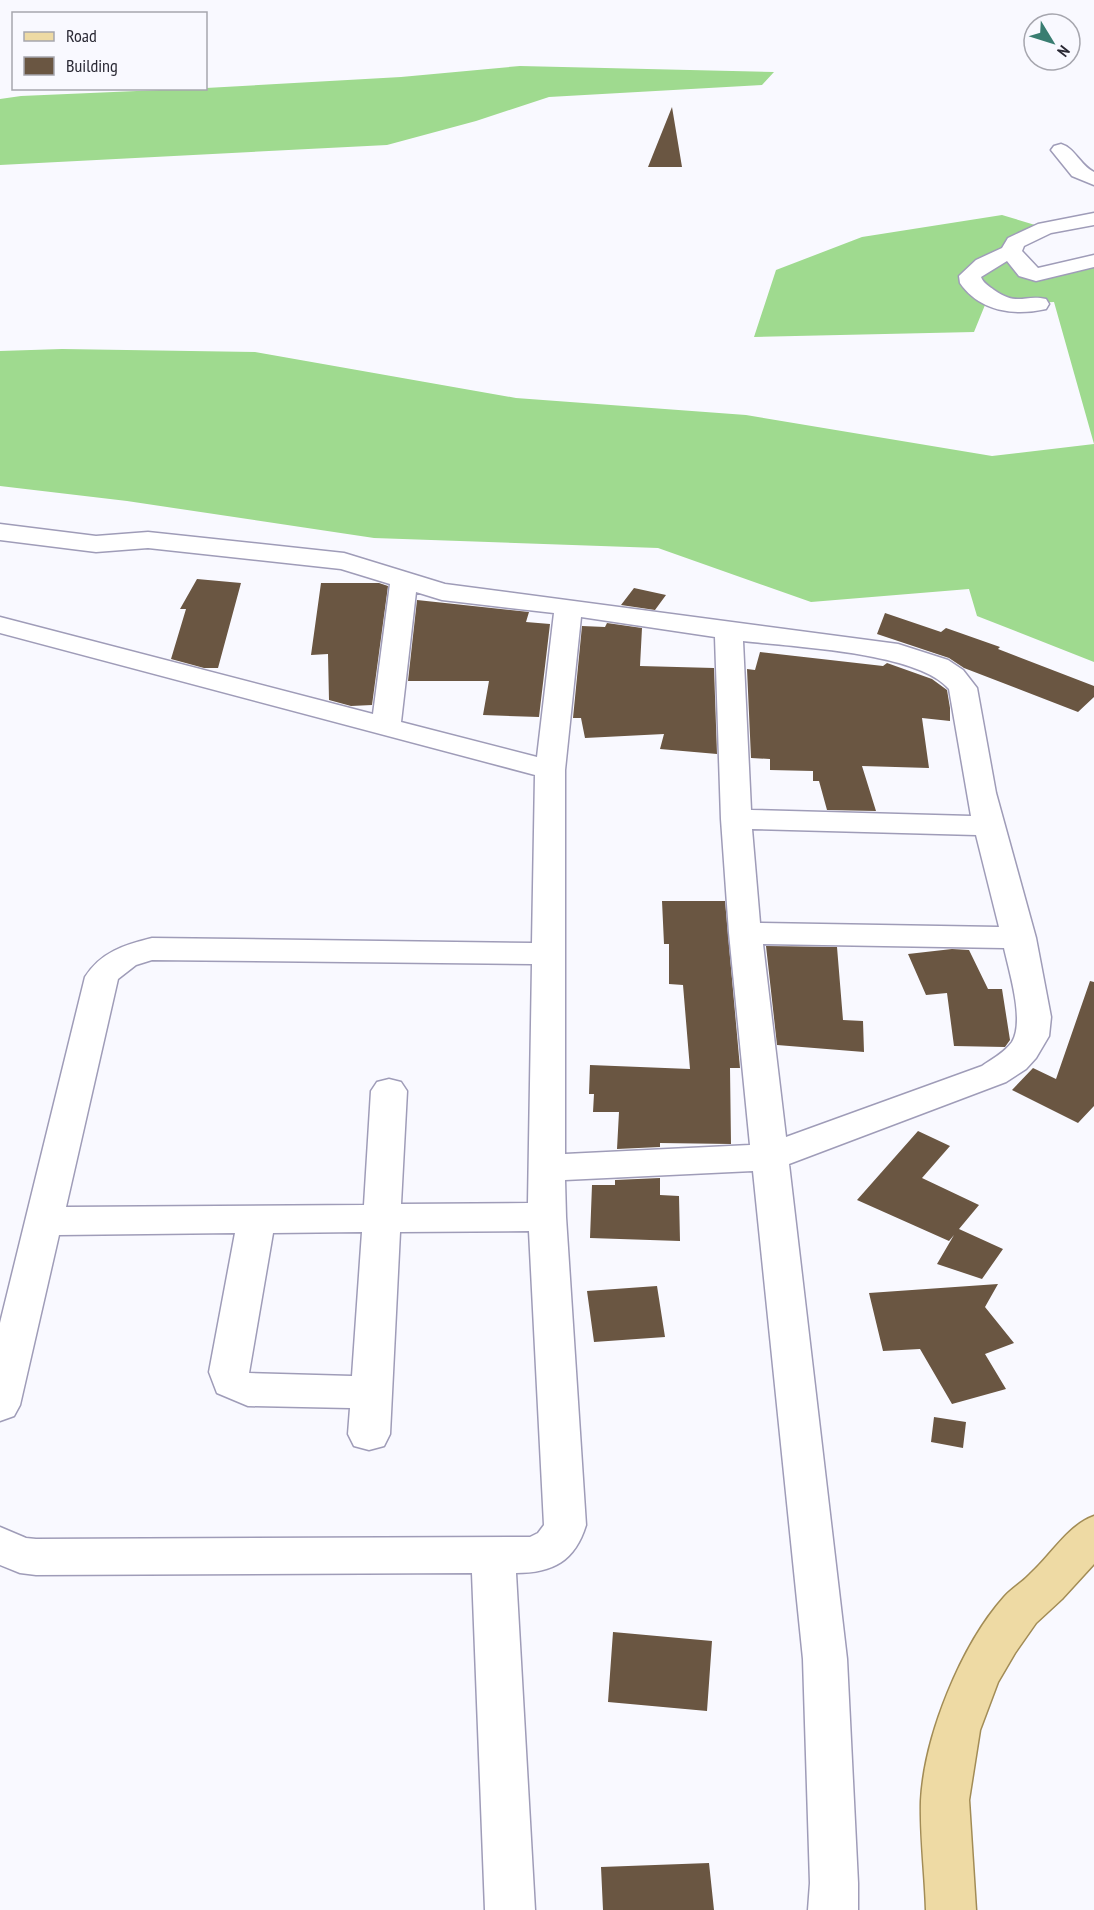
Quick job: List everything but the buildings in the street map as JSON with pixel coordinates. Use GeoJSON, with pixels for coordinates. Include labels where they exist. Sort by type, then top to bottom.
{"type":"FeatureCollection","features":[{"type":"Feature","properties":{"kind":"main road"},"geometry":{"type":"LineString","coordinates":[[951,1910],[945,1800],[957,1730],[978,1675],[999,1639],[1020,1610],[1047,1586],[1094,1534]]}},
{"type":"Feature","properties":{"kind":"street"},"geometry":{"type":"LineString","coordinates":[[1062,150],[1079,172],[1094,178]]}},
{"type":"Feature","properties":{"kind":"street"},"geometry":{"type":"LineString","coordinates":[[1038,304],[1023,309],[1012,308],[995,301],[970,283],[970,276],[989,260],[1011,252],[1015,242],[1045,228],[1094,219]]}},
{"type":"Feature","properties":{"kind":"street"},"geometry":{"type":"LineString","coordinates":[[1011,252],[1027,271],[1036,275],[1094,261]]}},
{"type":"Feature","properties":{"kind":"street"},"geometry":{"type":"LineString","coordinates":[[0,532],[96,544],[148,540],[344,561],[442,592],[568,606],[729,632],[898,652],[938,666],[953,676],[963,688],[988,826],[1020,938],[1034,1017],[1033,1030],[1028,1043],[1008,1066],[993,1074],[769,1157],[548,1167]]}},
{"type":"Feature","properties":{"kind":"street"},"geometry":{"type":"LineString","coordinates":[[387,727],[404,580]]}},
{"type":"Feature","properties":{"kind":"street"},"geometry":{"type":"LineString","coordinates":[[0,1545],[20,1555],[36,1557],[541,1553],[558,1542],[565,1525],[548,1218],[548,954],[550,770],[568,606]]}},
{"type":"Feature","properties":{"kind":"street"},"geometry":{"type":"LineString","coordinates":[[0,625],[550,770]]}},
{"type":"Feature","properties":{"kind":"street"},"geometry":{"type":"LineString","coordinates":[[729,632],[736,819],[745,933],[825,1659],[834,1883],[832,1910]]}},
{"type":"Feature","properties":{"kind":"street"},"geometry":{"type":"LineString","coordinates":[[736,819],[988,826]]}},
{"type":"Feature","properties":{"kind":"street"},"geometry":{"type":"LineString","coordinates":[[745,933],[1020,938]]}},
{"type":"Feature","properties":{"kind":"street"},"geometry":{"type":"LineString","coordinates":[[0,1405],[42,1221],[102,977],[116,962],[139,951],[152,949],[548,954]]}},
{"type":"Feature","properties":{"kind":"street"},"geometry":{"type":"LineString","coordinates":[[369,1434],[389,1091]]}},
{"type":"Feature","properties":{"kind":"street"},"geometry":{"type":"LineString","coordinates":[[42,1221],[548,1218]]}},
{"type":"Feature","properties":{"kind":"street"},"geometry":{"type":"LineString","coordinates":[[256,1220],[229,1372],[231,1382],[248,1390],[372,1392]]}},
{"type":"Feature","properties":{"kind":"street"},"geometry":{"type":"LineString","coordinates":[[493,1554],[510,1910]]}},
{"type":"Feature","properties":{"kind":"green space"},"geometry":{"type":"Polygon","coordinates":[[[520,66],[774,72],[762,85],[549,97],[476,121],[387,145],[0,165],[0,99],[21,96],[207,90],[207,88],[401,77],[520,66]]]}},
{"type":"Feature","properties":{"kind":"green space"},"geometry":{"type":"Polygon","coordinates":[[[1002,215],[1045,228],[1015,242],[1027,271],[1094,255],[1094,444],[1054,302],[985,305],[974,332],[754,337],[776,270],[862,237],[1002,215]]]}},
{"type":"Feature","properties":{"kind":"green space"},"geometry":{"type":"Polygon","coordinates":[[[62,349],[255,352],[516,398],[746,415],[992,456],[1094,444],[1094,662],[977,616],[969,589],[811,602],[658,548],[374,538],[127,501],[0,486],[0,351],[62,349]]]}}]}
